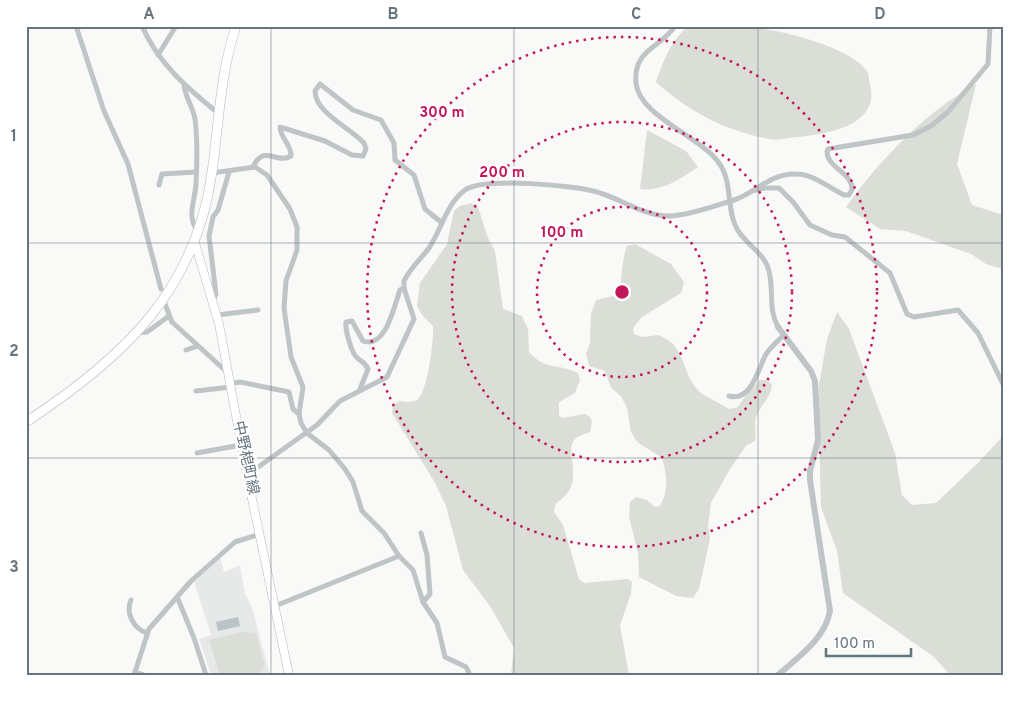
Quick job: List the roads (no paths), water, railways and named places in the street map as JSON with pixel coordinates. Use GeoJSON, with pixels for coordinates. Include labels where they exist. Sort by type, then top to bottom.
{"type":"FeatureCollection","features":[{"type":"Feature","properties":{"kind":"highway"},"geometry":{"type":"LineString","coordinates":[[26,422],[94,374],[136,333],[161,303],[195,244],[212,172],[218,113],[229,46],[236,26]]}},
{"type":"Feature","properties":{"kind":"main road","name":"中野梍町線"},"geometry":{"type":"LineString","coordinates":[[195,244],[218,317],[241,445],[289,675]]}},
{"type":"Feature","properties":{"kind":"street"},"geometry":{"type":"LineString","coordinates":[[76,26],[104,111],[128,164],[161,289]]}},
{"type":"Feature","properties":{"kind":"street"},"geometry":{"type":"LineString","coordinates":[[142,26],[158,55],[184,85],[218,113]]}},
{"type":"Feature","properties":{"kind":"street"},"geometry":{"type":"LineString","coordinates":[[158,55],[176,26]]}},
{"type":"Feature","properties":{"kind":"street"},"geometry":{"type":"LineString","coordinates":[[675,26],[646,51],[640,59],[636,85],[645,102],[653,110],[719,162],[736,228],[761,255],[769,270],[773,317],[778,327],[811,371],[817,390],[818,440],[810,471],[810,480],[830,611],[828,620],[819,636],[778,675]]}},
{"type":"Feature","properties":{"kind":"street"},"geometry":{"type":"LineString","coordinates":[[247,475],[274,454],[307,433],[340,401],[360,389],[371,387],[387,377],[409,333],[414,315],[404,288],[406,276],[429,248],[456,198],[470,188],[479,184],[579,188],[600,192],[652,213],[667,216],[730,201],[780,176],[796,174],[820,181],[844,195],[849,195],[852,190],[851,182],[828,160],[826,152],[828,149],[833,146],[913,135],[931,126],[948,112],[988,64],[990,26]]}},
{"type":"Feature","properties":{"kind":"street"},"geometry":{"type":"LineString","coordinates":[[254,167],[260,156],[266,155],[283,159],[291,156],[290,146],[280,132],[280,128],[325,141],[352,155],[363,156],[366,149],[364,143],[331,118],[315,98],[315,90],[320,84],[353,110],[380,120],[385,125],[394,143],[395,160],[414,175],[418,194],[425,209],[442,223]]}},
{"type":"Feature","properties":{"kind":"street"},"geometry":{"type":"LineString","coordinates":[[184,85],[195,120],[196,172],[192,218],[193,226],[199,231]]}},
{"type":"Feature","properties":{"kind":"street"},"geometry":{"type":"LineString","coordinates":[[212,172],[229,172],[254,167],[267,175],[290,209],[297,227],[297,250],[286,281],[284,308],[291,357],[303,387],[299,414]]}},
{"type":"Feature","properties":{"kind":"street"},"geometry":{"type":"LineString","coordinates":[[160,185],[162,174],[196,172]]}},
{"type":"Feature","properties":{"kind":"street"},"geometry":{"type":"LineString","coordinates":[[213,300],[216,294],[209,236],[213,217],[218,210],[229,172]]}},
{"type":"Feature","properties":{"kind":"street"},"geometry":{"type":"LineString","coordinates":[[749,191],[779,188],[793,202],[810,225],[832,235],[845,237],[873,258],[890,273],[907,314],[914,317],[958,310],[978,334],[1003,384]]}},
{"type":"Feature","properties":{"kind":"street"},"geometry":{"type":"LineString","coordinates":[[360,389],[368,369],[364,361],[355,355],[346,329],[346,322],[352,321],[363,341],[374,341],[385,330],[400,290],[404,288]]}},
{"type":"Feature","properties":{"kind":"street"},"geometry":{"type":"LineString","coordinates":[[165,304],[172,322],[228,373]]}},
{"type":"Feature","properties":{"kind":"street"},"geometry":{"type":"LineString","coordinates":[[218,317],[257,312]]}},
{"type":"Feature","properties":{"kind":"street"},"geometry":{"type":"LineString","coordinates":[[136,333],[147,332],[169,316]]}},
{"type":"Feature","properties":{"kind":"street"},"geometry":{"type":"LineString","coordinates":[[730,396],[735,397],[743,394],[754,382],[766,356],[784,335]]}},
{"type":"Feature","properties":{"kind":"street"},"geometry":{"type":"LineString","coordinates":[[186,350],[198,346]]}},
{"type":"Feature","properties":{"kind":"street"},"geometry":{"type":"LineString","coordinates":[[196,391],[240,382],[289,392],[294,409],[299,414],[307,433],[329,450],[345,469],[353,482],[362,511],[384,533],[399,556],[412,570],[423,602],[437,623],[445,657],[466,667],[470,675]]}},
{"type":"Feature","properties":{"kind":"street"},"geometry":{"type":"LineString","coordinates":[[197,454],[241,445]]}},
{"type":"Feature","properties":{"kind":"street"},"geometry":{"type":"LineString","coordinates":[[421,532],[427,555],[430,594],[423,602]]}},
{"type":"Feature","properties":{"kind":"street"},"geometry":{"type":"LineString","coordinates":[[144,675],[135,673],[147,633],[178,599],[191,581],[228,546],[244,537],[260,534]]}},
{"type":"Feature","properties":{"kind":"street"},"geometry":{"type":"LineString","coordinates":[[275,606],[399,556]]}},
{"type":"Feature","properties":{"kind":"street"},"geometry":{"type":"LineString","coordinates":[[178,599],[194,638],[206,675]]}},
{"type":"Feature","properties":{"kind":"street"},"geometry":{"type":"LineString","coordinates":[[131,600],[129,606],[132,619],[140,631],[147,633]]}}]}
